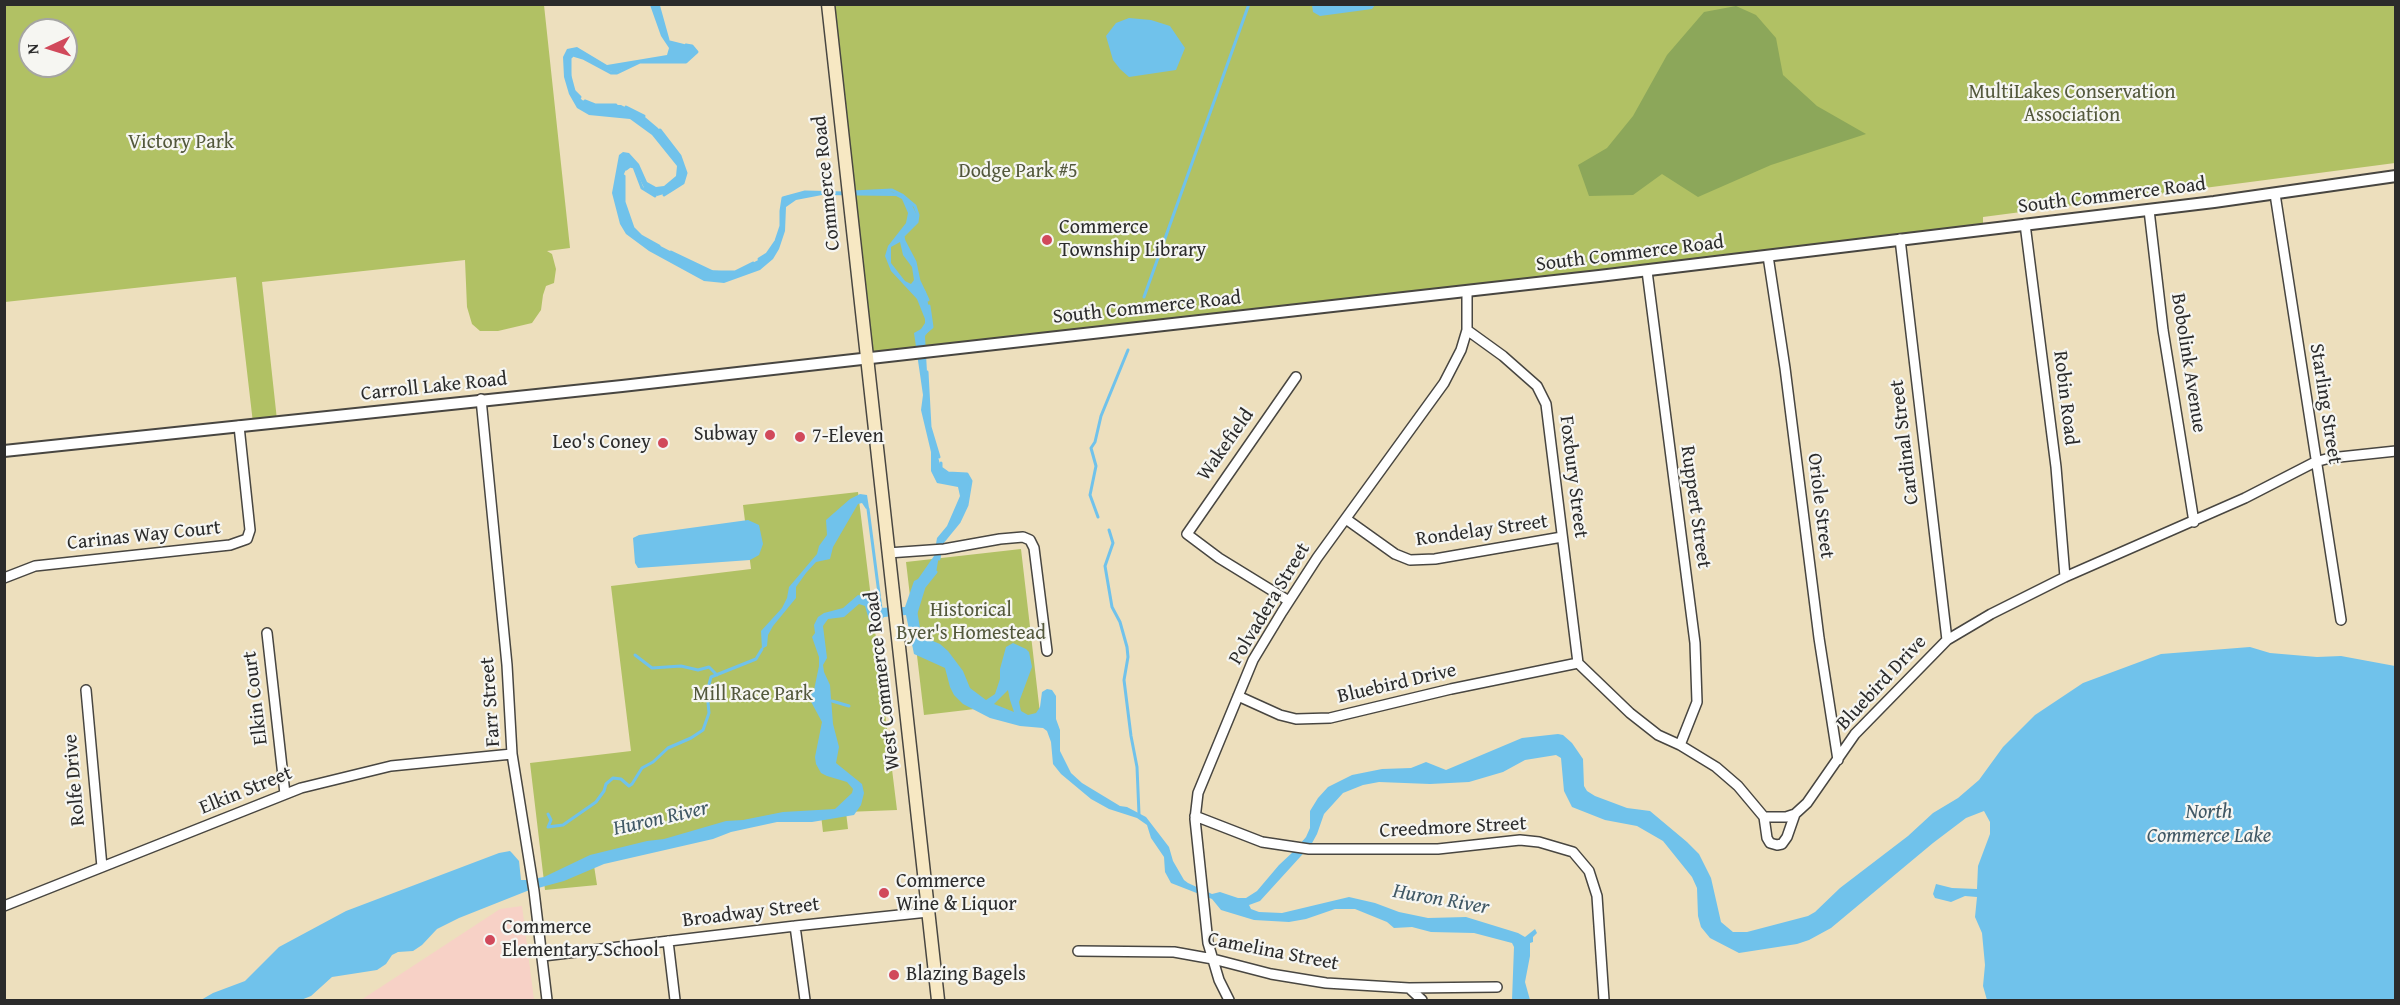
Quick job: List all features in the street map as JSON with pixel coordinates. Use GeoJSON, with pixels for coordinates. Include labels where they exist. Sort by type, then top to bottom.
{"type":"FeatureCollection","features":[{"type":"Feature","properties":{"kind":"main road","name":"Commerce Road"},"geometry":{"type":"LineString","coordinates":[[828,4],[866,357]]}},
{"type":"Feature","properties":{"kind":"main road","name":"West Commerce Road"},"geometry":{"type":"LineString","coordinates":[[866,357],[938,1000]]}},
{"type":"Feature","properties":{"kind":"street","name":"South Commerce Road"},"geometry":{"type":"LineString","coordinates":[[866,357],[1647,271],[2149,210],[2396,176]]}},
{"type":"Feature","properties":{"kind":"street","name":"Starling Street"},"geometry":{"type":"LineString","coordinates":[[2275,194],[2341,620]]}},
{"type":"Feature","properties":{"kind":"street","name":"Bobolink Avenue"},"geometry":{"type":"LineString","coordinates":[[2149,210],[2163,330],[2194,522]]}},
{"type":"Feature","properties":{"kind":"street","name":"Robin Road"},"geometry":{"type":"LineString","coordinates":[[2025,224],[2056,467],[2065,577]]}},
{"type":"Feature","properties":{"kind":"street","name":"Cardinal Street"},"geometry":{"type":"LineString","coordinates":[[1900,239],[1947,640]]}},
{"type":"Feature","properties":{"kind":"street","name":"Oriole Street"},"geometry":{"type":"LineString","coordinates":[[1768,256],[1785,368],[1819,638],[1838,760]]}},
{"type":"Feature","properties":{"kind":"street","name":"Ruppert Street"},"geometry":{"type":"LineString","coordinates":[[1647,271],[1695,643],[1697,702],[1680,745]]}},
{"type":"Feature","properties":{"kind":"street","name":"Polvadera Street"},"geometry":{"type":"LineString","coordinates":[[1229,1000],[1219,980],[1208,943],[1195,816],[1198,793],[1253,660],[1289,601],[1444,383],[1461,350],[1467,330],[1467,291]]}},
{"type":"Feature","properties":{"kind":"street","name":"Foxbury Street"},"geometry":{"type":"LineString","coordinates":[[1467,330],[1503,356],[1538,386],[1546,404],[1578,663]]}},
{"type":"Feature","properties":{"kind":"street","name":"Carroll Lake Road"},"geometry":{"type":"LineString","coordinates":[[4,451],[630,385],[866,357]]}},
{"type":"Feature","properties":{"kind":"street","name":"Wakefield"},"geometry":{"type":"LineString","coordinates":[[1289,601],[1219,558],[1187,534],[1296,376]]}},
{"type":"Feature","properties":{"kind":"street","name":"Farr Street"},"geometry":{"type":"LineString","coordinates":[[481,399],[507,665],[512,754],[534,891],[547,1000]]}},
{"type":"Feature","properties":{"kind":"street","name":"Carinas Way Court"},"geometry":{"type":"LineString","coordinates":[[4,578],[35,566],[230,545],[247,539],[250,530],[239,426]]}},
{"type":"Feature","properties":{"kind":"street","name":"Bluebird Drive"},"geometry":{"type":"LineString","coordinates":[[1764,817],[1770,843],[1777,845],[1782,843],[1787,837],[1795,814],[1807,803],[1855,734],[1947,640],[1991,614],[2065,577],[2194,522],[2315,462],[2330,458],[2396,451]]}},
{"type":"Feature","properties":{"kind":"street","name":"Rondelay Street"},"geometry":{"type":"LineString","coordinates":[[1346,519],[1395,554],[1410,560],[1435,559],[1562,537]]}},
{"type":"Feature","properties":{"kind":"street"},"geometry":{"type":"LineString","coordinates":[[888,553],[944,549],[1000,539],[1023,537],[1030,540],[1034,548],[1047,651]]}},
{"type":"Feature","properties":{"kind":"street","name":"Elkin Court"},"geometry":{"type":"LineString","coordinates":[[267,633],[285,794]]}},
{"type":"Feature","properties":{"kind":"street","name":"Bluebird Drive"},"geometry":{"type":"LineString","coordinates":[[1238,696],[1280,715],[1296,719],[1330,718],[1451,689],[1578,663]]}},
{"type":"Feature","properties":{"kind":"street"},"geometry":{"type":"LineString","coordinates":[[1578,663],[1630,713],[1658,735],[1680,745],[1716,767],[1738,786],[1764,817],[1778,818],[1795,814]]}},
{"type":"Feature","properties":{"kind":"street","name":"Rolfe Drive"},"geometry":{"type":"LineString","coordinates":[[86,690],[102,867]]}},
{"type":"Feature","properties":{"kind":"street","name":"Elkin Street"},"geometry":{"type":"LineString","coordinates":[[4,906],[300,788],[391,766],[512,754]]}},
{"type":"Feature","properties":{"kind":"street","name":"Creedmore Street"},"geometry":{"type":"LineString","coordinates":[[1195,816],[1262,842],[1309,849],[1438,849],[1520,840],[1539,842],[1573,852],[1589,871],[1597,896],[1604,1000]]}},
{"type":"Feature","properties":{"kind":"street","name":"Broadway Street"},"geometry":{"type":"LineString","coordinates":[[543,956],[928,912]]}},
{"type":"Feature","properties":{"kind":"street"},"geometry":{"type":"LineString","coordinates":[[795,926],[805,1000]]}},
{"type":"Feature","properties":{"kind":"street"},"geometry":{"type":"LineString","coordinates":[[668,941],[675,1000]]}},
{"type":"Feature","properties":{"kind":"street","name":"Camelina Street"},"geometry":{"type":"LineString","coordinates":[[1078,951],[1174,952],[1271,974],[1326,983],[1409,988],[1497,987]]}},
{"type":"Feature","properties":{"kind":"street"},"geometry":{"type":"LineString","coordinates":[[1409,988],[1422,1000]]}},
{"type":"Feature","properties":{"kind":"shaded area","name":"Commerce Elementary School"},"geometry":{"type":"Polygon","coordinates":[[[522,906],[534,1000],[361,1000],[500,909],[522,906]]]}},
{"type":"Feature","properties":{"kind":"green space","name":"Victory Park"},"geometry":{"type":"Polygon","coordinates":[[[4,5],[544,5],[570,248],[547,251],[552,254],[556,269],[554,283],[546,286],[541,310],[532,323],[498,331],[480,331],[472,324],[467,307],[465,260],[262,282],[277,420],[253,423],[236,277],[5,302],[4,5]]]}},
{"type":"Feature","properties":{"kind":"green space","name":"Dodge Park #5"},"geometry":{"type":"Polygon","coordinates":[[[830,5],[2395,5],[2395,163],[1983,217],[1983,228],[868,355],[830,5]]]}},
{"type":"Feature","properties":{"kind":"green space"},"geometry":{"type":"Polygon","coordinates":[[[1736,6],[1756,15],[1776,38],[1783,75],[1817,106],[1866,134],[1771,165],[1698,197],[1662,174],[1633,195],[1589,196],[1578,165],[1607,148],[1633,116],[1667,55],[1704,12],[1736,6]]]}},
{"type":"Feature","properties":{"kind":"green space","name":"Mill Race Park"},"geometry":{"type":"Polygon","coordinates":[[[858,492],[897,810],[846,812],[848,829],[823,832],[821,815],[782,817],[593,859],[597,885],[545,890],[530,763],[631,751],[611,586],[751,569],[743,505],[858,492]]]}},
{"type":"Feature","properties":{"kind":"green space","name":"Historical Byer's Homestead"},"geometry":{"type":"Polygon","coordinates":[[[1021,549],[1041,722],[975,709],[924,715],[906,562],[1021,549]]]}},
{"type":"Feature","properties":{"kind":"water"},"geometry":{"type":"Polygon","coordinates":[[[1375,4],[1372,9],[1320,16],[1313,12],[1312,5],[1375,4]]]}},
{"type":"Feature","properties":{"kind":"water","name":"North Commerce Lake"},"geometry":{"type":"Polygon","coordinates":[[[650,5],[658,5],[668,40],[692,46],[696,54],[688,61],[640,62],[614,73],[578,56],[573,55],[570,58],[572,86],[582,100],[595,105],[621,105],[645,117],[658,128],[680,156],[685,168],[686,177],[683,183],[671,192],[657,196],[645,190],[634,167],[627,167],[624,174],[623,197],[633,228],[641,236],[707,270],[735,272],[764,257],[772,248],[781,226],[781,206],[786,196],[816,191],[846,193],[886,190],[902,195],[910,201],[918,217],[915,225],[903,235],[915,262],[919,281],[926,292],[932,327],[925,336],[930,427],[941,468],[948,473],[967,474],[971,481],[967,505],[959,522],[941,544],[936,573],[924,587],[917,610],[920,628],[928,639],[940,644],[948,651],[963,671],[970,688],[986,700],[995,694],[1006,647],[1013,643],[1026,649],[1029,652],[1032,667],[1019,702],[1021,711],[1028,715],[1036,713],[1040,707],[1042,692],[1047,689],[1052,690],[1056,696],[1060,751],[1071,773],[1082,783],[1120,806],[1127,807],[1146,817],[1169,847],[1173,861],[1188,883],[1212,894],[1220,892],[1238,898],[1246,898],[1257,891],[1306,837],[1310,828],[1310,811],[1318,798],[1328,787],[1352,775],[1382,769],[1411,768],[1426,762],[1446,770],[1522,738],[1558,734],[1563,735],[1572,743],[1583,759],[1584,786],[1587,791],[1627,808],[1650,811],[1699,854],[1711,878],[1721,922],[1733,932],[1747,932],[1808,916],[1815,912],[1840,888],[1908,836],[1933,813],[1958,798],[1979,780],[2003,747],[2035,715],[2083,683],[2161,654],[2250,647],[2270,653],[2317,657],[2341,656],[2395,666],[2395,1000],[1987,1000],[1983,986],[1985,965],[1982,933],[1975,917],[1977,897],[1965,896],[1951,902],[1935,898],[1933,894],[1936,884],[1952,888],[1977,889],[1978,866],[1990,834],[1990,822],[1984,811],[1966,818],[1933,843],[1831,928],[1797,944],[1739,953],[1710,938],[1701,927],[1698,916],[1697,888],[1692,877],[1663,841],[1637,826],[1605,820],[1572,807],[1564,791],[1561,758],[1556,755],[1525,760],[1503,772],[1469,782],[1430,784],[1379,782],[1363,785],[1343,793],[1324,814],[1311,845],[1260,901],[1249,905],[1251,909],[1259,912],[1282,913],[1349,897],[1428,918],[1466,917],[1525,937],[1535,929],[1537,933],[1533,937],[1533,942],[1530,943],[1525,982],[1530,1000],[1512,1000],[1514,947],[1512,943],[1474,933],[1431,932],[1412,927],[1394,928],[1387,922],[1355,909],[1335,909],[1289,922],[1254,920],[1221,910],[1212,899],[1171,883],[1165,872],[1164,857],[1151,838],[1147,825],[1137,818],[1109,809],[1091,799],[1061,774],[1053,764],[1051,742],[1047,731],[1043,728],[1020,726],[990,718],[963,704],[950,687],[945,668],[914,654],[906,615],[884,617],[876,625],[869,620],[865,606],[859,604],[844,617],[828,619],[823,626],[827,658],[823,665],[830,685],[833,724],[839,747],[836,763],[862,784],[864,793],[861,805],[854,815],[812,822],[777,822],[604,864],[564,881],[527,891],[459,918],[437,929],[413,951],[398,952],[392,955],[386,964],[377,970],[332,977],[311,996],[301,1000],[201,1000],[245,981],[279,947],[346,911],[499,853],[510,851],[519,861],[521,880],[544,877],[590,855],[664,839],[726,821],[783,812],[835,809],[852,793],[853,789],[847,782],[821,773],[816,764],[815,757],[822,722],[809,698],[814,690],[819,666],[819,657],[812,637],[815,633],[814,625],[818,617],[843,608],[858,595],[869,597],[874,607],[877,608],[905,607],[914,581],[918,579],[934,556],[937,538],[947,526],[960,496],[958,487],[937,483],[931,471],[931,452],[921,410],[923,395],[914,333],[921,329],[925,319],[917,299],[891,271],[885,256],[888,246],[906,223],[908,213],[902,199],[896,196],[822,195],[796,200],[786,207],[785,231],[773,259],[760,270],[724,283],[704,281],[649,251],[626,234],[620,224],[612,193],[619,155],[623,152],[629,153],[639,164],[647,182],[656,187],[664,186],[676,176],[677,166],[652,135],[630,119],[589,115],[577,108],[569,94],[564,77],[563,57],[567,49],[577,47],[607,65],[667,55],[669,48],[661,36],[650,5]],[[900,242],[891,247],[891,263],[905,281],[911,284],[914,280],[912,267],[903,255],[900,242]],[[1008,690],[994,704],[1014,712],[1010,700],[1008,690]]]}},
{"type":"Feature","properties":{"kind":"water"},"geometry":{"type":"Polygon","coordinates":[[[1129,18],[1151,20],[1170,26],[1185,48],[1176,70],[1129,77],[1120,69],[1113,60],[1106,36],[1116,23],[1129,18]]]}},
{"type":"Feature","properties":{"kind":"water"},"geometry":{"type":"Polygon","coordinates":[[[860,494],[867,495],[869,508],[866,509],[862,503],[858,504],[833,547],[830,559],[816,562],[806,573],[796,587],[796,598],[773,626],[768,635],[767,646],[762,649],[761,631],[782,608],[789,587],[817,554],[819,546],[827,535],[826,520],[850,499],[860,494]]]}},
{"type":"Feature","properties":{"kind":"water"},"geometry":{"type":"Polygon","coordinates":[[[748,520],[759,525],[763,544],[759,555],[750,560],[638,568],[635,563],[633,538],[639,535],[748,520]]]}},
{"type":"Feature","properties":{"kind":"waterway"},"geometry":{"type":"LineString","coordinates":[[658,4],[668,40]]}},
{"type":"Feature","properties":{"kind":"waterway"},"geometry":{"type":"LineString","coordinates":[[1144,297],[1249,4]]}},
{"type":"Feature","properties":{"kind":"waterway"},"geometry":{"type":"LineString","coordinates":[[580,97],[574,91],[570,76],[570,58],[573,55],[611,73],[617,73],[640,62],[686,62],[697,52],[692,46],[686,45]]}},
{"type":"Feature","properties":{"kind":"waterway"},"geometry":{"type":"LineString","coordinates":[[585,101],[595,105],[616,105]]}},
{"type":"Feature","properties":{"kind":"waterway"},"geometry":{"type":"LineString","coordinates":[[626,107],[644,116]]}},
{"type":"Feature","properties":{"kind":"waterway"},"geometry":{"type":"LineString","coordinates":[[660,130],[680,156],[686,173],[683,183],[664,195]]}},
{"type":"Feature","properties":{"kind":"waterway"},"geometry":{"type":"LineString","coordinates":[[626,169],[630,166],[634,167],[642,188],[655,196]]}},
{"type":"Feature","properties":{"kind":"waterway"},"geometry":{"type":"LineString","coordinates":[[624,176],[624,202],[633,228],[641,236],[659,246]]}},
{"type":"Feature","properties":{"kind":"waterway"},"geometry":{"type":"LineString","coordinates":[[853,192],[892,190],[915,206],[918,215],[917,222],[903,236],[928,300]]}},
{"type":"Feature","properties":{"kind":"waterway"},"geometry":{"type":"LineString","coordinates":[[759,259],[767,254],[776,241],[781,226],[783,198],[805,192],[846,193]]}},
{"type":"Feature","properties":{"kind":"waterway"},"geometry":{"type":"LineString","coordinates":[[671,252],[713,272],[735,272],[753,263]]}},
{"type":"Feature","properties":{"kind":"waterway"},"geometry":{"type":"LineString","coordinates":[[926,332],[932,327],[929,306]]}},
{"type":"Feature","properties":{"kind":"waterway"},"geometry":{"type":"LineString","coordinates":[[1098,517],[1090,495],[1096,466],[1091,448],[1095,442],[1101,416],[1128,350]]}},
{"type":"Feature","properties":{"kind":"waterway"},"geometry":{"type":"LineString","coordinates":[[927,372],[930,427],[939,457]]}},
{"type":"Feature","properties":{"kind":"waterway"},"geometry":{"type":"LineString","coordinates":[[939,559],[941,544],[959,522],[967,505],[971,481],[967,474],[948,473],[941,468],[941,463]]}},
{"type":"Feature","properties":{"kind":"waterway"},"geometry":{"type":"LineString","coordinates":[[868,509],[881,609]]}},
{"type":"Feature","properties":{"kind":"waterway"},"geometry":{"type":"LineString","coordinates":[[1109,530],[1113,543],[1105,566],[1112,607],[1120,622],[1127,647],[1128,657],[1124,680],[1137,767],[1139,814]]}},
{"type":"Feature","properties":{"kind":"waterway"},"geometry":{"type":"LineString","coordinates":[[916,613],[924,587],[936,572]]}},
{"type":"Feature","properties":{"kind":"waterway"},"geometry":{"type":"LineString","coordinates":[[548,814],[551,820],[548,827],[563,825],[596,802],[606,784],[613,778],[621,779],[629,786],[642,768],[653,762],[668,748],[703,730],[709,713],[707,692],[711,677],[756,659],[762,649]]}},
{"type":"Feature","properties":{"kind":"waterway"},"geometry":{"type":"LineString","coordinates":[[635,655],[652,668],[681,666],[698,670],[709,667],[717,675]]}},
{"type":"Feature","properties":{"kind":"waterway"},"geometry":{"type":"LineString","coordinates":[[832,701],[849,706]]}},
{"type":"Feature","properties":{"kind":"place","name":"Commerce Township Library"},"geometry":{"type":"Point","coordinates":[1047,240]}},
{"type":"Feature","properties":{"kind":"place","name":"Subway"},"geometry":{"type":"Point","coordinates":[770,435]}},
{"type":"Feature","properties":{"kind":"place","name":"7-Eleven"},"geometry":{"type":"Point","coordinates":[800,437]}},
{"type":"Feature","properties":{"kind":"place","name":"Leo's Coney"},"geometry":{"type":"Point","coordinates":[663,443]}},
{"type":"Feature","properties":{"kind":"place","name":"Commerce Wine & Liquor"},"geometry":{"type":"Point","coordinates":[884,893]}},
{"type":"Feature","properties":{"kind":"place","name":"Commerce Elementary School"},"geometry":{"type":"Point","coordinates":[490,940]}},
{"type":"Feature","properties":{"kind":"place","name":"Blazing Bagels"},"geometry":{"type":"Point","coordinates":[894,975]}},
{"type":"Feature","properties":{"kind":"park label","name":"MultiLakes Conservation Association"},"geometry":{"type":"Point","coordinates":[2072,104]}},
{"type":"Feature","properties":{"kind":"water label","name":"Huron River"},"geometry":{"type":"Point","coordinates":[661,819]}},
{"type":"Feature","properties":{"kind":"water label","name":"Huron River"},"geometry":{"type":"Point","coordinates":[1441,900]}}]}
